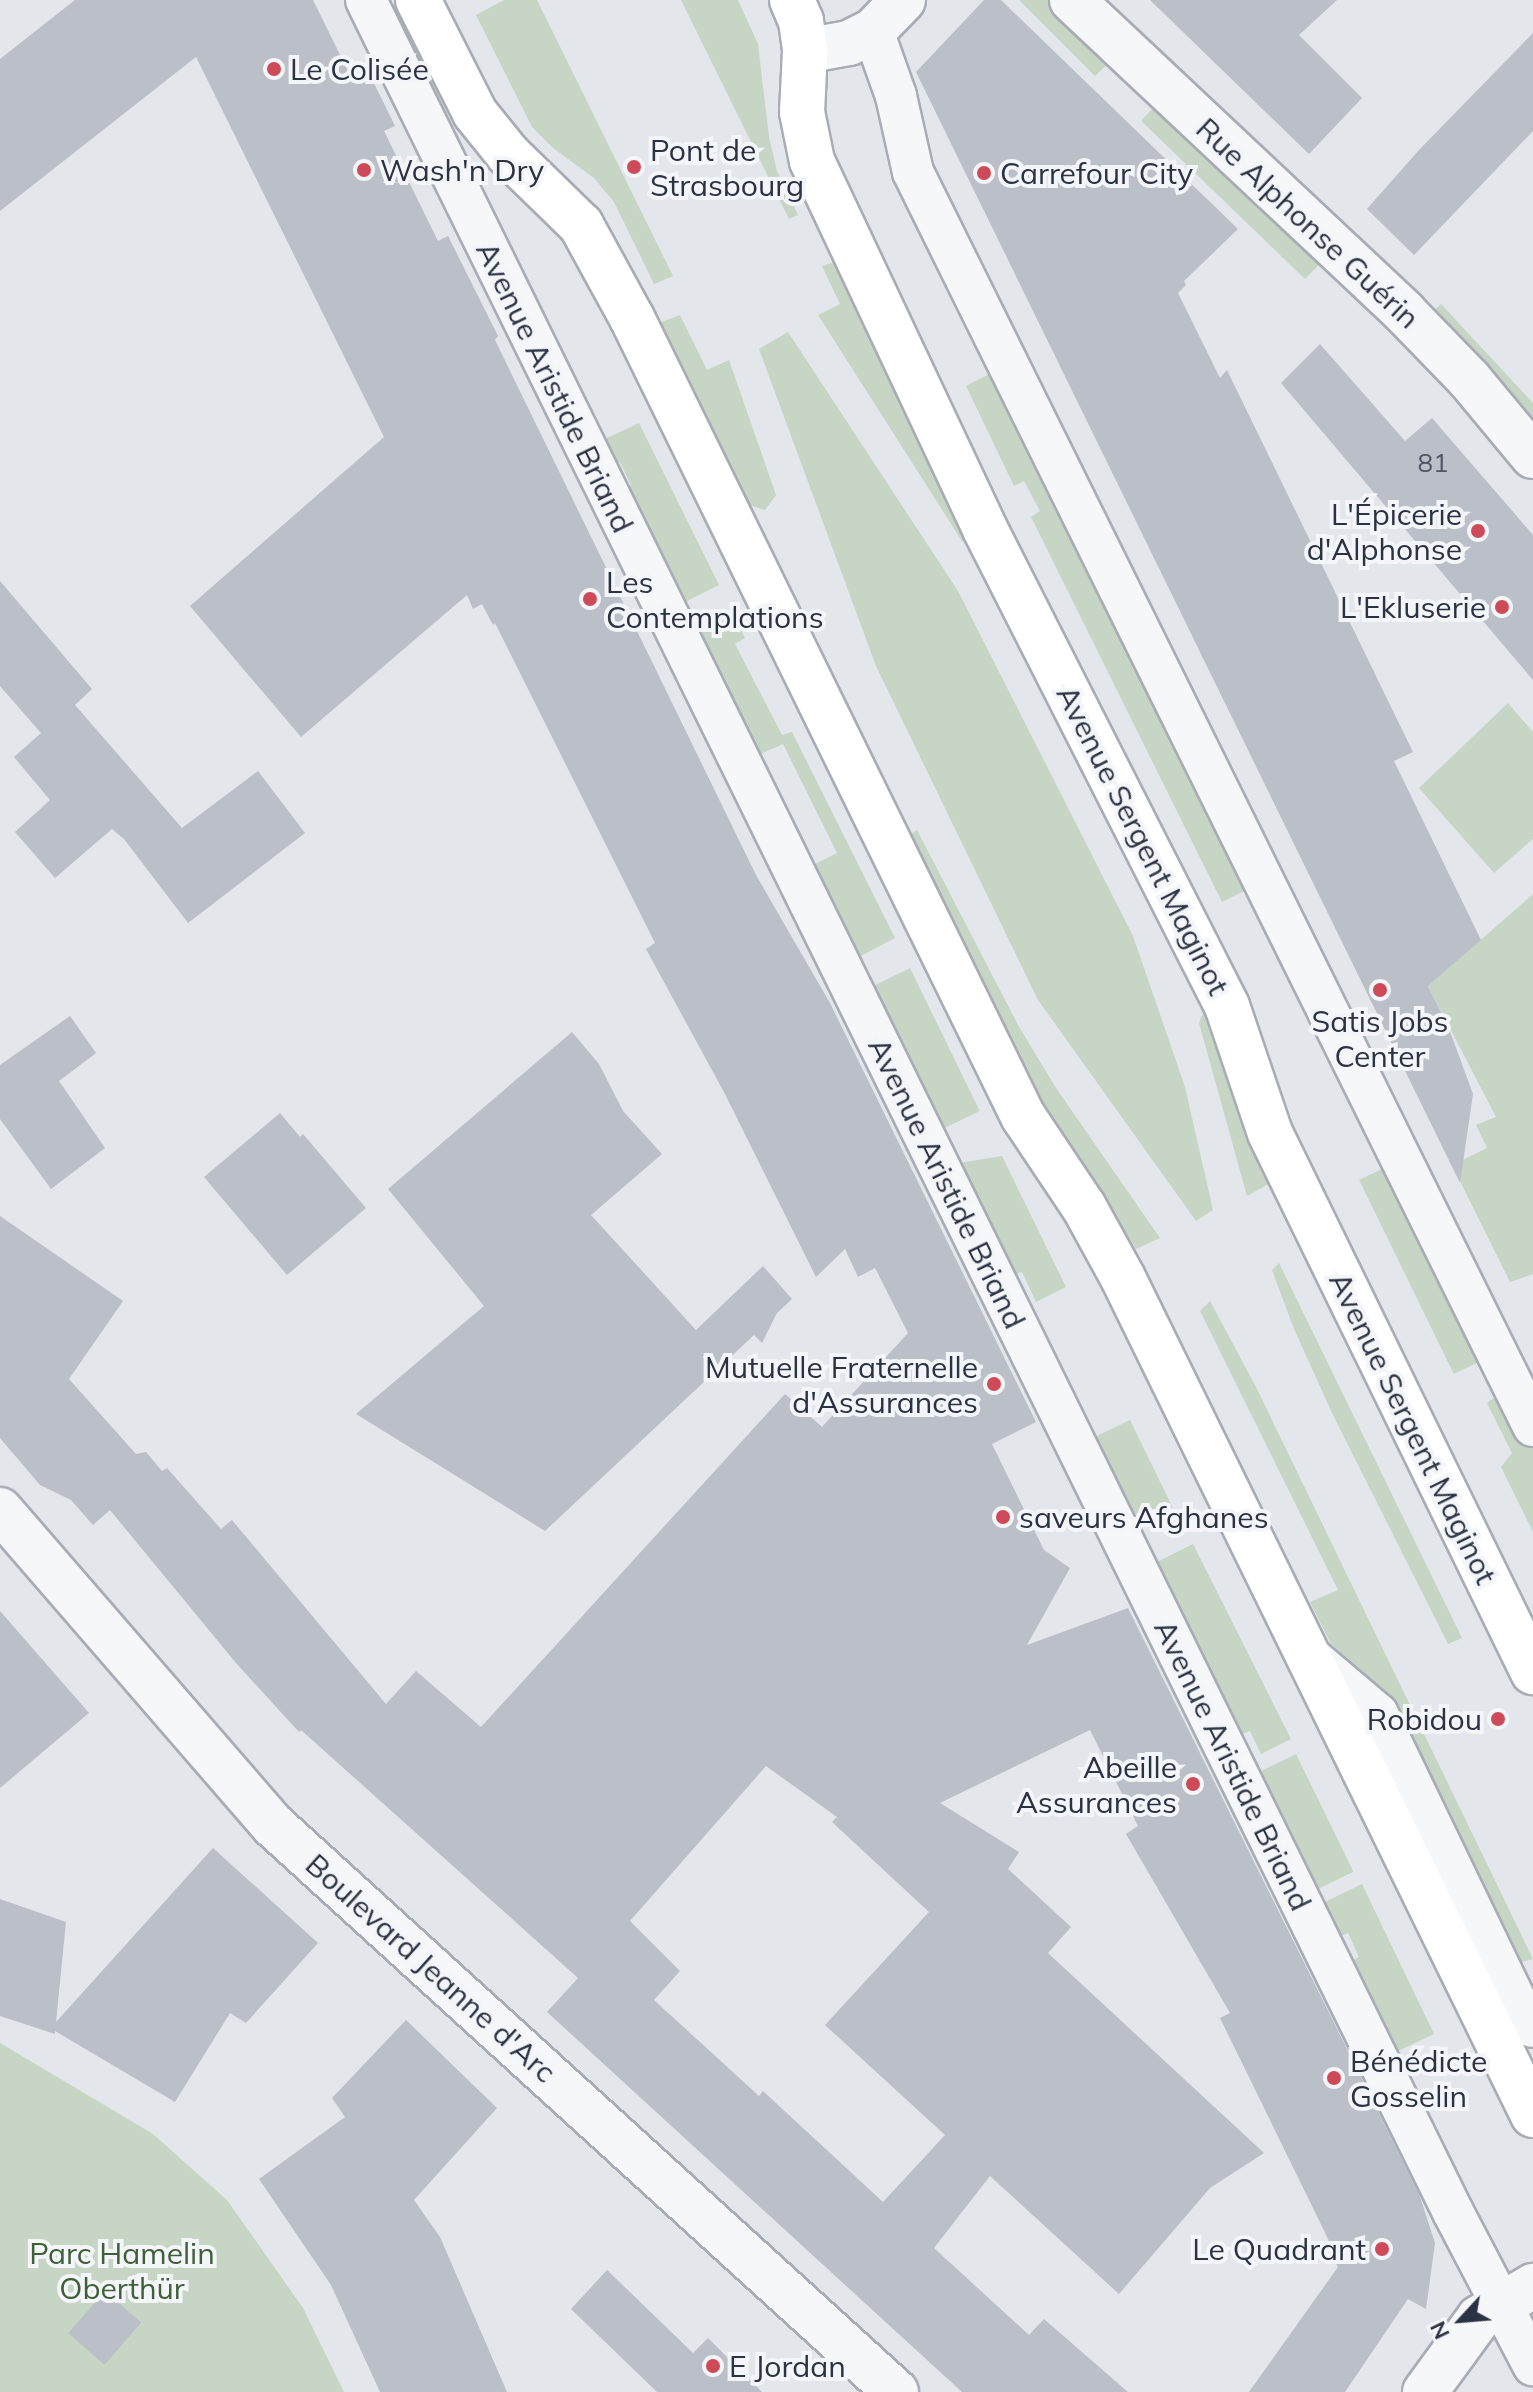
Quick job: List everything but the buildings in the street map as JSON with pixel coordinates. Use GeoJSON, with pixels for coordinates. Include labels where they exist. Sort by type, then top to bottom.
{"type":"FeatureCollection","features":[{"type":"Feature","properties":{"kind":"main road"},"geometry":{"type":"LineString","coordinates":[[418,0],[475,113],[490,134],[581,225],[607,273],[1023,1116],[1084,1207],[1123,1278],[1533,2115]]}},
{"type":"Feature","properties":{"kind":"main road","name":"Avenue Sergent Maginot"},"geometry":{"type":"LineString","coordinates":[[792,0],[801,21],[805,51],[802,112],[812,161],[985,529],[1227,1006],[1270,1133],[1533,1672]]}},
{"type":"Feature","properties":{"kind":"street","name":"Avenue Aristide Briand"},"geometry":{"type":"LineString","coordinates":[[366,0],[1453,2212],[1518,2294],[1533,2365]]}},
{"type":"Feature","properties":{"kind":"street","name":"Rue Alphonse Guérin"},"geometry":{"type":"LineString","coordinates":[[1072,0],[1404,312],[1469,379],[1533,456]]}},
{"type":"Feature","properties":{"kind":"street"},"geometry":{"type":"LineString","coordinates":[[805,51],[849,43],[888,15]]}},
{"type":"Feature","properties":{"kind":"street"},"geometry":{"type":"LineString","coordinates":[[888,15],[896,96],[913,172],[1533,1426]]}},
{"type":"Feature","properties":{"kind":"street","name":"Boulevard Jeanne d'Arc"},"geometry":{"type":"LineString","coordinates":[[0,1510],[274,1826],[896,2392]]}},
{"type":"Feature","properties":{"kind":"street"},"geometry":{"type":"LineString","coordinates":[[1310,1659],[1376,1715],[1518,2010],[1533,2025]]}},
{"type":"Feature","properties":{"kind":"street"},"geometry":{"type":"LineString","coordinates":[[1425,2392],[1479,2318],[1518,2294]]}},
{"type":"Feature","properties":{"kind":"green space"},"geometry":{"type":"Polygon","coordinates":[[[504,0],[537,0],[673,276],[654,284],[614,202],[594,178],[553,148],[532,127],[476,15],[504,0]]]}},
{"type":"Feature","properties":{"kind":"green space"},"geometry":{"type":"Polygon","coordinates":[[[681,0],[738,0],[758,44],[769,137],[777,171],[798,215],[789,219],[681,0]]]}},
{"type":"Feature","properties":{"kind":"green space"},"geometry":{"type":"Polygon","coordinates":[[[1019,0],[1055,0],[1113,59],[1095,76],[1019,0]]]}},
{"type":"Feature","properties":{"kind":"green space"},"geometry":{"type":"Polygon","coordinates":[[[1159,102],[1323,260],[1305,279],[1141,121],[1159,102]]]}},
{"type":"Feature","properties":{"kind":"green space"},"geometry":{"type":"Polygon","coordinates":[[[838,261],[970,545],[962,541],[818,315],[840,304],[822,266],[838,261]]]}},
{"type":"Feature","properties":{"kind":"green space"},"geometry":{"type":"Polygon","coordinates":[[[1441,304],[1533,403],[1533,427],[1422,322],[1441,304]]]}},
{"type":"Feature","properties":{"kind":"green space"},"geometry":{"type":"Polygon","coordinates":[[[680,315],[707,370],[729,360],[776,495],[765,510],[747,504],[656,324],[680,315]]]}},
{"type":"Feature","properties":{"kind":"green space"},"geometry":{"type":"Polygon","coordinates":[[[788,332],[958,591],[1133,936],[1185,1087],[1213,1210],[1196,1221],[1038,1000],[876,666],[759,349],[788,332]]]}},
{"type":"Feature","properties":{"kind":"green space"},"geometry":{"type":"Polygon","coordinates":[[[1003,367],[1147,657],[1133,663],[1147,691],[1161,684],[1256,885],[1222,902],[1031,517],[1040,511],[1024,481],[1014,486],[966,386],[1003,367]]]}},
{"type":"Feature","properties":{"kind":"green space"},"geometry":{"type":"Polygon","coordinates":[[[639,423],[719,585],[681,604],[624,489],[631,485],[620,462],[613,465],[601,441],[639,423]]]}},
{"type":"Feature","properties":{"kind":"green space"},"geometry":{"type":"Polygon","coordinates":[[[733,614],[745,638],[735,644],[782,735],[792,732],[895,938],[857,958],[811,866],[837,853],[783,744],[756,756],[695,633],[733,614]]]}},
{"type":"Feature","properties":{"kind":"green space"},"geometry":{"type":"Polygon","coordinates":[[[1508,703],[1533,732],[1533,839],[1494,873],[1419,788],[1508,703]]]}},
{"type":"Feature","properties":{"kind":"green space"},"geometry":{"type":"Polygon","coordinates":[[[917,830],[1018,1025],[1056,1088],[1160,1238],[1136,1249],[1044,1104],[911,834],[917,830]]]}},
{"type":"Feature","properties":{"kind":"green space"},"geometry":{"type":"Polygon","coordinates":[[[1533,894],[1533,1274],[1510,1282],[1452,1165],[1487,1148],[1476,1125],[1496,1117],[1428,986],[1533,894]]]}},
{"type":"Feature","properties":{"kind":"green space"},"geometry":{"type":"Polygon","coordinates":[[[910,968],[980,1111],[942,1129],[872,986],[910,968]]]}},
{"type":"Feature","properties":{"kind":"green space"},"geometry":{"type":"Polygon","coordinates":[[[1212,1012],[1272,1182],[1247,1196],[1199,1023],[1202,1015],[1212,1012]]]}},
{"type":"Feature","properties":{"kind":"green space"},"geometry":{"type":"Polygon","coordinates":[[[1002,1156],[1066,1287],[1036,1302],[1022,1272],[1014,1275],[959,1163],[1002,1156]]]}},
{"type":"Feature","properties":{"kind":"green space"},"geometry":{"type":"Polygon","coordinates":[[[1396,1162],[1491,1356],[1454,1374],[1359,1180],[1396,1162]]]}},
{"type":"Feature","properties":{"kind":"green space"},"geometry":{"type":"Polygon","coordinates":[[[1279,1263],[1462,1638],[1448,1644],[1333,1415],[1294,1329],[1272,1270],[1279,1263]]]}},
{"type":"Feature","properties":{"kind":"green space"},"geometry":{"type":"Polygon","coordinates":[[[1210,1301],[1256,1387],[1533,1959],[1521,1962],[1387,1692],[1331,1644],[1310,1602],[1338,1590],[1200,1311],[1210,1301]]]}},
{"type":"Feature","properties":{"kind":"green space"},"geometry":{"type":"Polygon","coordinates":[[[1506,1389],[1533,1443],[1533,1532],[1501,1467],[1512,1453],[1487,1403],[1506,1389]]]}},
{"type":"Feature","properties":{"kind":"green space"},"geometry":{"type":"Polygon","coordinates":[[[1130,1420],[1173,1507],[1137,1525],[1094,1438],[1130,1420]]]}},
{"type":"Feature","properties":{"kind":"green space"},"geometry":{"type":"Polygon","coordinates":[[[1193,1544],[1291,1739],[1261,1754],[1250,1731],[1240,1735],[1155,1563],[1193,1544]]]}},
{"type":"Feature","properties":{"kind":"green space"},"geometry":{"type":"Polygon","coordinates":[[[1296,1754],[1353,1872],[1318,1889],[1261,1771],[1296,1754]]]}},
{"type":"Feature","properties":{"kind":"green space"},"geometry":{"type":"Polygon","coordinates":[[[1362,1884],[1434,2034],[1398,2051],[1353,1960],[1359,1957],[1348,1933],[1341,1936],[1325,1902],[1362,1884]]]}},
{"type":"Feature","properties":{"kind":"green space","name":"Parc Hamelin Oberthür"},"geometry":{"type":"Polygon","coordinates":[[[0,2043],[153,2134],[227,2200],[303,2308],[344,2392],[0,2392],[0,2043]]]}},
{"type":"Feature","properties":{"kind":"place","name":"Le Colisée"},"geometry":{"type":"Point","coordinates":[274,69]}},
{"type":"Feature","properties":{"kind":"place","name":"Pont de Strasbourg"},"geometry":{"type":"Point","coordinates":[634,167]}},
{"type":"Feature","properties":{"kind":"place","name":"Wash'n Dry"},"geometry":{"type":"Point","coordinates":[364,170]}},
{"type":"Feature","properties":{"kind":"place","name":"Carrefour City"},"geometry":{"type":"Point","coordinates":[984,173]}},
{"type":"Feature","properties":{"kind":"place","name":"L'Épicerie d'Alphonse"},"geometry":{"type":"Point","coordinates":[1478,531]}},
{"type":"Feature","properties":{"kind":"place","name":"Les Contemplations"},"geometry":{"type":"Point","coordinates":[590,599]}},
{"type":"Feature","properties":{"kind":"place","name":"L'Ekluserie"},"geometry":{"type":"Point","coordinates":[1502,607]}},
{"type":"Feature","properties":{"kind":"place","name":"Satis Jobs Center"},"geometry":{"type":"Point","coordinates":[1380,990]}},
{"type":"Feature","properties":{"kind":"place","name":"Mutuelle Fraternelle d'Assurances"},"geometry":{"type":"Point","coordinates":[994,1384]}},
{"type":"Feature","properties":{"kind":"place","name":"saveurs Afghanes"},"geometry":{"type":"Point","coordinates":[1003,1517]}},
{"type":"Feature","properties":{"kind":"place","name":"Robidou"},"geometry":{"type":"Point","coordinates":[1498,1719]}},
{"type":"Feature","properties":{"kind":"place","name":"Abeille Assurances"},"geometry":{"type":"Point","coordinates":[1193,1784]}},
{"type":"Feature","properties":{"kind":"place","name":"Bénédicte Gosselin"},"geometry":{"type":"Point","coordinates":[1334,2078]}},
{"type":"Feature","properties":{"kind":"place","name":"Le Quadrant"},"geometry":{"type":"Point","coordinates":[1382,2249]}},
{"type":"Feature","properties":{"kind":"place","name":"E Jordan"},"geometry":{"type":"Point","coordinates":[713,2366]}}]}
